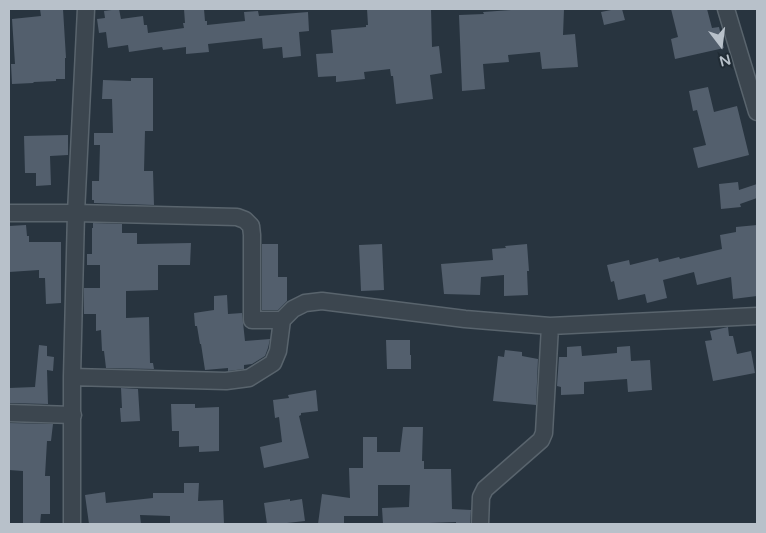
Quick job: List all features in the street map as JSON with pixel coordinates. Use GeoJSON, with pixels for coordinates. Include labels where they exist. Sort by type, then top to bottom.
{"type":"FeatureCollection","features":[{"type":"Feature","properties":{"kind":"street"},"geometry":{"type":"LineString","coordinates":[[72,524],[72,377],[76,213],[86,9]]}},
{"type":"Feature","properties":{"kind":"street"},"geometry":{"type":"LineString","coordinates":[[726,9],[757,112]]}},
{"type":"Feature","properties":{"kind":"street"},"geometry":{"type":"LineString","coordinates":[[9,213],[237,217],[245,220],[251,226],[252,235],[252,320],[282,320]]}},
{"type":"Feature","properties":{"kind":"street"},"geometry":{"type":"LineString","coordinates":[[72,377],[226,381],[249,378],[273,363],[278,351],[282,320],[293,309],[305,302],[322,301],[465,319],[550,326],[757,316]]}},
{"type":"Feature","properties":{"kind":"street"},"geometry":{"type":"LineString","coordinates":[[480,524],[481,497],[485,489],[542,440],[544,433],[550,326]]}},
{"type":"Feature","properties":{"kind":"street"},"geometry":{"type":"LineString","coordinates":[[9,413],[73,415]]}},
{"type":"Feature","properties":{"kind":"building"},"geometry":{"type":"Polygon","coordinates":[[[40,9],[63,9],[66,58],[65,79],[12,84],[11,64],[15,64],[12,19],[41,16],[40,9]]]}},
{"type":"Feature","properties":{"kind":"building"},"geometry":{"type":"Polygon","coordinates":[[[119,9],[121,19],[143,16],[144,25],[147,25],[148,33],[184,28],[184,9],[204,9],[207,25],[245,21],[244,12],[258,11],[259,16],[308,12],[309,31],[299,32],[301,56],[283,58],[282,47],[263,49],[262,38],[208,44],[209,52],[186,54],[186,47],[163,50],[162,47],[129,52],[128,45],[108,48],[106,32],[99,33],[97,19],[105,18],[104,11],[119,9]]]}},
{"type":"Feature","properties":{"kind":"building"},"geometry":{"type":"Polygon","coordinates":[[[367,9],[431,9],[432,47],[439,46],[442,73],[430,75],[433,99],[396,104],[393,76],[391,76],[390,69],[364,72],[365,79],[336,82],[336,76],[318,77],[316,54],[333,53],[331,30],[366,27],[368,25],[367,9]]]}},
{"type":"Feature","properties":{"kind":"building"},"geometry":{"type":"Polygon","coordinates":[[[511,9],[564,9],[563,35],[575,34],[578,67],[542,69],[540,52],[508,55],[509,62],[483,64],[485,89],[462,91],[459,15],[484,14],[483,12],[511,9]]]}},
{"type":"Feature","properties":{"kind":"building"},"geometry":{"type":"Polygon","coordinates":[[[622,9],[625,20],[604,25],[601,12],[622,9]]]}},
{"type":"Feature","properties":{"kind":"building"},"geometry":{"type":"Polygon","coordinates":[[[671,9],[707,9],[712,28],[719,27],[724,48],[675,59],[671,39],[678,37],[671,9]]]}},
{"type":"Feature","properties":{"kind":"building"},"geometry":{"type":"Polygon","coordinates":[[[131,78],[153,78],[153,131],[145,131],[144,171],[153,171],[154,205],[94,203],[94,200],[92,200],[92,181],[99,181],[100,145],[94,145],[94,133],[113,133],[112,99],[102,99],[103,80],[131,81],[131,78]]]}},
{"type":"Feature","properties":{"kind":"building"},"geometry":{"type":"Polygon","coordinates":[[[708,87],[714,112],[737,106],[749,155],[698,168],[693,148],[706,145],[697,110],[693,111],[689,91],[708,87]]]}},
{"type":"Feature","properties":{"kind":"building"},"geometry":{"type":"Polygon","coordinates":[[[68,135],[68,155],[50,156],[51,185],[36,186],[36,173],[25,173],[24,136],[68,135]]]}},
{"type":"Feature","properties":{"kind":"building"},"geometry":{"type":"Polygon","coordinates":[[[738,182],[739,190],[757,184],[757,198],[740,204],[741,207],[721,209],[719,184],[738,182]]]}},
{"type":"Feature","properties":{"kind":"building"},"geometry":{"type":"Polygon","coordinates":[[[93,223],[122,224],[122,233],[137,233],[137,244],[191,243],[190,265],[158,265],[158,290],[126,291],[126,318],[149,317],[150,363],[153,363],[154,369],[106,368],[104,351],[102,351],[101,330],[96,331],[96,314],[84,314],[84,288],[100,288],[100,265],[87,265],[87,254],[92,254],[93,223]]]}},
{"type":"Feature","properties":{"kind":"building"},"geometry":{"type":"Polygon","coordinates":[[[26,225],[29,242],[61,242],[61,303],[46,304],[45,278],[39,278],[39,270],[9,272],[9,226],[26,225]]]}},
{"type":"Feature","properties":{"kind":"building"},"geometry":{"type":"Polygon","coordinates":[[[757,225],[757,296],[733,299],[731,277],[697,285],[694,272],[663,280],[667,298],[647,303],[645,294],[618,300],[614,281],[611,282],[607,265],[629,260],[630,265],[658,258],[659,262],[722,249],[720,235],[736,232],[736,227],[757,225]]]}},
{"type":"Feature","properties":{"kind":"building"},"geometry":{"type":"Polygon","coordinates":[[[262,244],[278,244],[278,277],[287,277],[287,301],[278,310],[262,310],[262,244]]]}},
{"type":"Feature","properties":{"kind":"building"},"geometry":{"type":"Polygon","coordinates":[[[382,244],[384,290],[361,291],[359,245],[382,244]]]}},
{"type":"Feature","properties":{"kind":"building"},"geometry":{"type":"Polygon","coordinates":[[[527,244],[528,295],[504,296],[504,275],[481,277],[480,295],[444,294],[441,264],[493,260],[492,249],[527,244]]]}},
{"type":"Feature","properties":{"kind":"building"},"geometry":{"type":"Polygon","coordinates":[[[227,295],[228,314],[242,313],[245,341],[270,339],[268,348],[265,356],[252,364],[244,365],[244,369],[228,371],[228,368],[205,370],[194,313],[214,310],[214,296],[227,295]]]}},
{"type":"Feature","properties":{"kind":"building"},"geometry":{"type":"Polygon","coordinates":[[[728,327],[729,336],[733,336],[737,354],[751,351],[755,373],[713,381],[705,341],[712,340],[710,331],[728,327]]]}},
{"type":"Feature","properties":{"kind":"building"},"geometry":{"type":"Polygon","coordinates":[[[386,340],[410,340],[411,369],[387,369],[386,340]]]}},
{"type":"Feature","properties":{"kind":"building"},"geometry":{"type":"Polygon","coordinates":[[[39,345],[47,346],[47,356],[54,357],[53,371],[47,370],[48,404],[9,403],[9,388],[35,387],[39,345]]]}},
{"type":"Feature","properties":{"kind":"building"},"geometry":{"type":"Polygon","coordinates":[[[581,346],[582,356],[617,353],[617,347],[630,346],[631,361],[650,360],[652,390],[628,392],[627,379],[584,382],[584,394],[561,395],[561,387],[557,386],[559,357],[567,357],[567,347],[581,346]]]}},
{"type":"Feature","properties":{"kind":"building"},"geometry":{"type":"Polygon","coordinates":[[[505,350],[522,352],[522,356],[538,359],[536,405],[493,401],[498,356],[504,357],[505,350]]]}},
{"type":"Feature","properties":{"kind":"building"},"geometry":{"type":"Polygon","coordinates":[[[121,388],[138,389],[140,421],[121,422],[121,388]]]}},
{"type":"Feature","properties":{"kind":"building"},"geometry":{"type":"Polygon","coordinates":[[[316,390],[318,411],[301,413],[299,416],[309,458],[264,468],[260,447],[282,442],[279,417],[275,418],[273,400],[289,398],[288,395],[316,390]]]}},
{"type":"Feature","properties":{"kind":"building"},"geometry":{"type":"Polygon","coordinates":[[[171,404],[195,404],[195,408],[219,407],[219,451],[199,452],[199,446],[179,447],[179,431],[172,431],[171,404]]]}},
{"type":"Feature","properties":{"kind":"building"},"geometry":{"type":"Polygon","coordinates":[[[9,423],[53,424],[51,441],[47,441],[45,476],[50,476],[50,514],[41,514],[40,524],[23,524],[23,471],[9,470],[9,423]]]}},
{"type":"Feature","properties":{"kind":"building"},"geometry":{"type":"Polygon","coordinates":[[[403,427],[423,427],[422,461],[424,461],[424,469],[451,469],[452,509],[471,510],[470,524],[456,524],[456,522],[383,524],[382,508],[409,507],[410,485],[378,485],[378,516],[344,516],[344,524],[318,524],[322,494],[350,498],[349,468],[363,468],[363,437],[377,437],[377,452],[400,452],[403,427]]]}},
{"type":"Feature","properties":{"kind":"building"},"geometry":{"type":"Polygon","coordinates":[[[184,483],[199,483],[198,501],[223,500],[224,524],[170,524],[170,516],[140,515],[141,524],[89,524],[85,495],[105,492],[106,503],[153,498],[153,493],[184,493],[184,483]]]}},
{"type":"Feature","properties":{"kind":"building"},"geometry":{"type":"Polygon","coordinates":[[[290,499],[290,501],[302,499],[305,521],[267,524],[264,503],[290,499]]]}}]}
